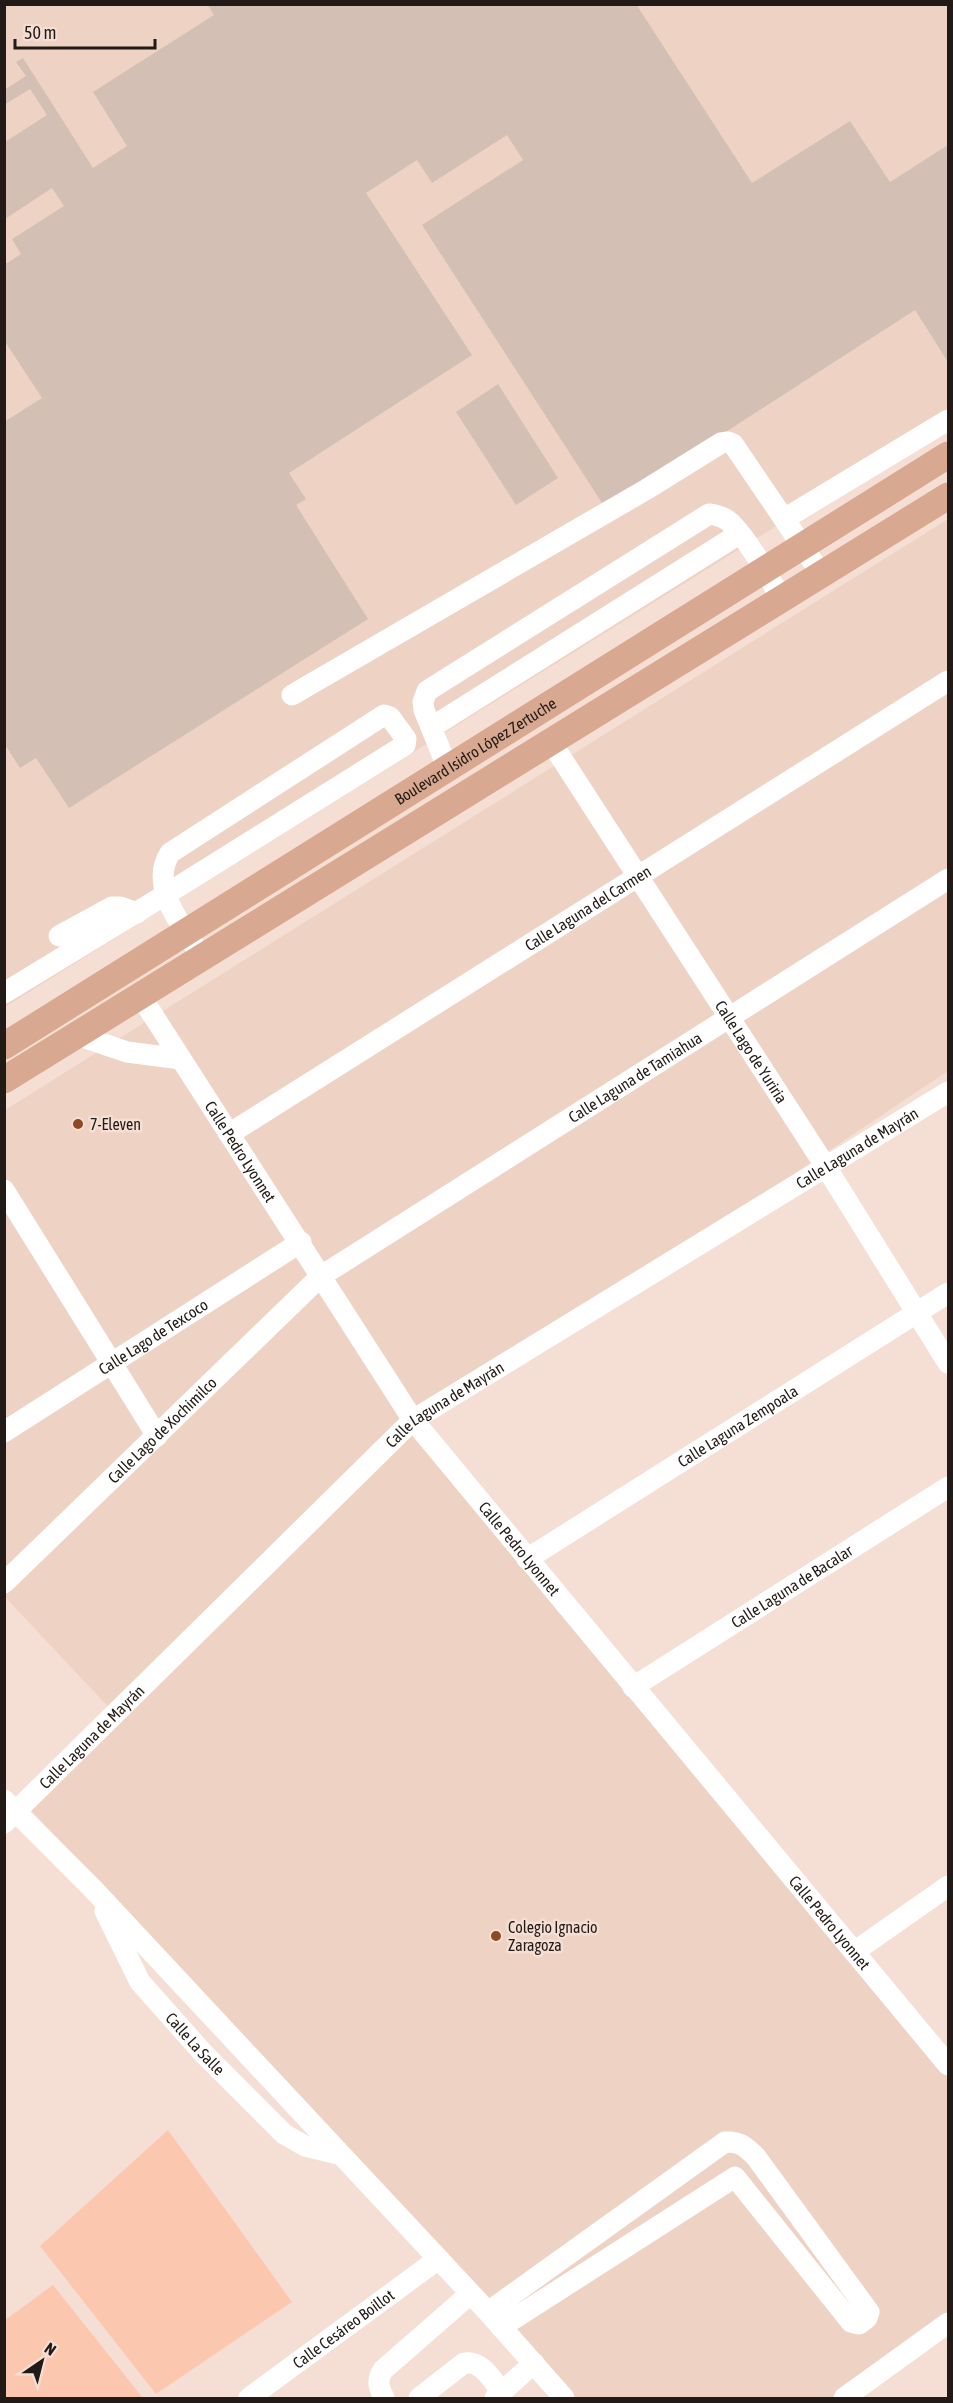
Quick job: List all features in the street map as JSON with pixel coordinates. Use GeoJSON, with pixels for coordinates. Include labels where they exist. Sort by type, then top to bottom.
{"type":"FeatureCollection","features":[{"type":"Feature","properties":{"kind":"main road","name":"Boulevard Isidro López Zertuche"},"geometry":{"type":"LineString","coordinates":[[4,1046],[803,547],[945,464]]}},
{"type":"Feature","properties":{"kind":"main road","name":"Boulevard Isidro López Zertuche"},"geometry":{"type":"LineString","coordinates":[[4,1080],[948,496]]}},
{"type":"Feature","properties":{"kind":"main road"},"geometry":{"type":"LineString","coordinates":[[242,899],[257,922]]}},
{"type":"Feature","properties":{"kind":"street"},"geometry":{"type":"LineString","coordinates":[[784,519],[948,420]]}},
{"type":"Feature","properties":{"kind":"street"},"geometry":{"type":"LineString","coordinates":[[292,695],[647,489],[721,443],[734,444],[822,575]]}},
{"type":"Feature","properties":{"kind":"street"},"geometry":{"type":"LineString","coordinates":[[448,769],[423,702],[427,691],[709,514],[724,518],[739,534],[782,600]]}},
{"type":"Feature","properties":{"kind":"street"},"geometry":{"type":"LineString","coordinates":[[432,727],[739,534]]}},
{"type":"Feature","properties":{"kind":"street","name":"Calle Laguna del Carmen"},"geometry":{"type":"LineString","coordinates":[[229,1134],[639,878],[948,681]]}},
{"type":"Feature","properties":{"kind":"street"},"geometry":{"type":"LineString","coordinates":[[4,993],[137,913],[165,895],[405,745],[406,739],[390,717],[384,715],[374,721],[170,853],[162,868],[165,895],[202,957]]}},
{"type":"Feature","properties":{"kind":"street","name":"Calle Lago de Yuriria"},"geometry":{"type":"LineString","coordinates":[[551,742],[826,1167],[948,1363]]}},
{"type":"Feature","properties":{"kind":"street","name":"Calle Laguna de Tamiahua"},"geometry":{"type":"LineString","coordinates":[[321,1276],[948,879]]}},
{"type":"Feature","properties":{"kind":"street"},"geometry":{"type":"LineString","coordinates":[[59,936],[112,908],[120,907],[137,913]]}},
{"type":"Feature","properties":{"kind":"street","name":"Calle Pedro Lyonnet"},"geometry":{"type":"LineString","coordinates":[[140,995],[301,1242],[413,1420],[948,2065]]}},
{"type":"Feature","properties":{"kind":"street"},"geometry":{"type":"LineString","coordinates":[[77,1035],[127,1052],[180,1059]]}},
{"type":"Feature","properties":{"kind":"street","name":"Calle Laguna de Mayrán"},"geometry":{"type":"LineString","coordinates":[[9,1812],[413,1420],[948,1092]]}},
{"type":"Feature","properties":{"kind":"street"},"geometry":{"type":"LineString","coordinates":[[4,1190],[157,1436]]}},
{"type":"Feature","properties":{"kind":"street","name":"Calle Lago de Texcoco"},"geometry":{"type":"LineString","coordinates":[[4,1432],[301,1242]]}},
{"type":"Feature","properties":{"kind":"street","name":"Calle Lago de Xochimilco"},"geometry":{"type":"LineString","coordinates":[[4,1583],[321,1276]]}},
{"type":"Feature","properties":{"kind":"street","name":"Calle Laguna Zempoala"},"geometry":{"type":"LineString","coordinates":[[527,1559],[948,1293]]}},
{"type":"Feature","properties":{"kind":"street","name":"Calle Laguna de Bacalar"},"geometry":{"type":"LineString","coordinates":[[633,1687],[948,1487]]}},
{"type":"Feature","properties":{"kind":"street","name":"Calle La Salle"},"geometry":{"type":"LineString","coordinates":[[9,1812],[94,1890],[494,2319],[564,2398]]}},
{"type":"Feature","properties":{"kind":"street"},"geometry":{"type":"LineString","coordinates":[[854,1952],[948,1886]]}},
{"type":"Feature","properties":{"kind":"street","name":"Calle La Salle"},"geometry":{"type":"LineString","coordinates":[[94,1890],[140,1982],[204,2054],[284,2134],[305,2146],[338,2154]]}},
{"type":"Feature","properties":{"kind":"street"},"geometry":{"type":"LineString","coordinates":[[494,2319],[725,2142],[741,2144],[756,2157],[784,2195],[868,2312],[867,2318],[859,2324],[851,2322],[735,2177],[741,2144]]}},
{"type":"Feature","properties":{"kind":"street"},"geometry":{"type":"LineString","coordinates":[[494,2319],[735,2177]]}},
{"type":"Feature","properties":{"kind":"street","name":"Calle Cesáreo Boillot"},"geometry":{"type":"LineString","coordinates":[[249,2398],[437,2260]]}},
{"type":"Feature","properties":{"kind":"street"},"geometry":{"type":"LineString","coordinates":[[384,2398],[378,2386],[383,2370],[470,2294]]}},
{"type":"Feature","properties":{"kind":"street"},"geometry":{"type":"LineString","coordinates":[[844,2398],[948,2323]]}},
{"type":"Feature","properties":{"kind":"street"},"geometry":{"type":"LineString","coordinates":[[420,2398],[464,2363],[472,2362],[479,2365],[499,2395],[534,2363]]}},
{"type":"Feature","properties":{"kind":"shaded area"},"geometry":{"type":"Polygon","coordinates":[[[5,5],[948,5],[948,419],[5,1007],[5,5]]]}},
{"type":"Feature","properties":{"kind":"shaded area"},"geometry":{"type":"Polygon","coordinates":[[[948,519],[948,1071],[420,1424],[948,2065],[948,2323],[844,2398],[569,2398],[448,2253],[29,1808],[115,1714],[5,1597],[5,1110],[948,519]]]}},
{"type":"Feature","properties":{"kind":"shaded area"},"geometry":{"type":"Polygon","coordinates":[[[168,2130],[292,2302],[156,2394],[40,2246],[168,2130]]]}},
{"type":"Feature","properties":{"kind":"shaded area"},"geometry":{"type":"Polygon","coordinates":[[[53,2285],[143,2398],[5,2398],[5,2320],[53,2285]]]}},
{"type":"Feature","properties":{"kind":"building"},"geometry":{"type":"Polygon","coordinates":[[[207,4],[636,4],[752,183],[850,121],[890,182],[948,145],[948,362],[915,310],[606,509],[422,225],[523,160],[507,135],[432,183],[417,160],[366,193],[472,355],[289,473],[306,499],[296,505],[368,619],[69,808],[36,758],[20,768],[4,743],[4,422],[42,398],[4,340],[4,265],[21,254],[12,239],[64,206],[52,188],[5,219],[5,142],[47,115],[30,89],[4,105],[4,90],[26,76],[16,62],[23,58],[93,168],[127,146],[93,92],[214,15],[207,4]]]}},
{"type":"Feature","properties":{"kind":"building"},"geometry":{"type":"Polygon","coordinates":[[[498,384],[558,478],[516,505],[456,412],[498,384]]]}},
{"type":"Feature","properties":{"kind":"place","name":"7-Eleven"},"geometry":{"type":"Point","coordinates":[78,1124]}},
{"type":"Feature","properties":{"kind":"place","name":"Colegio Ignacio Zaragoza"},"geometry":{"type":"Point","coordinates":[496,1936]}}]}
